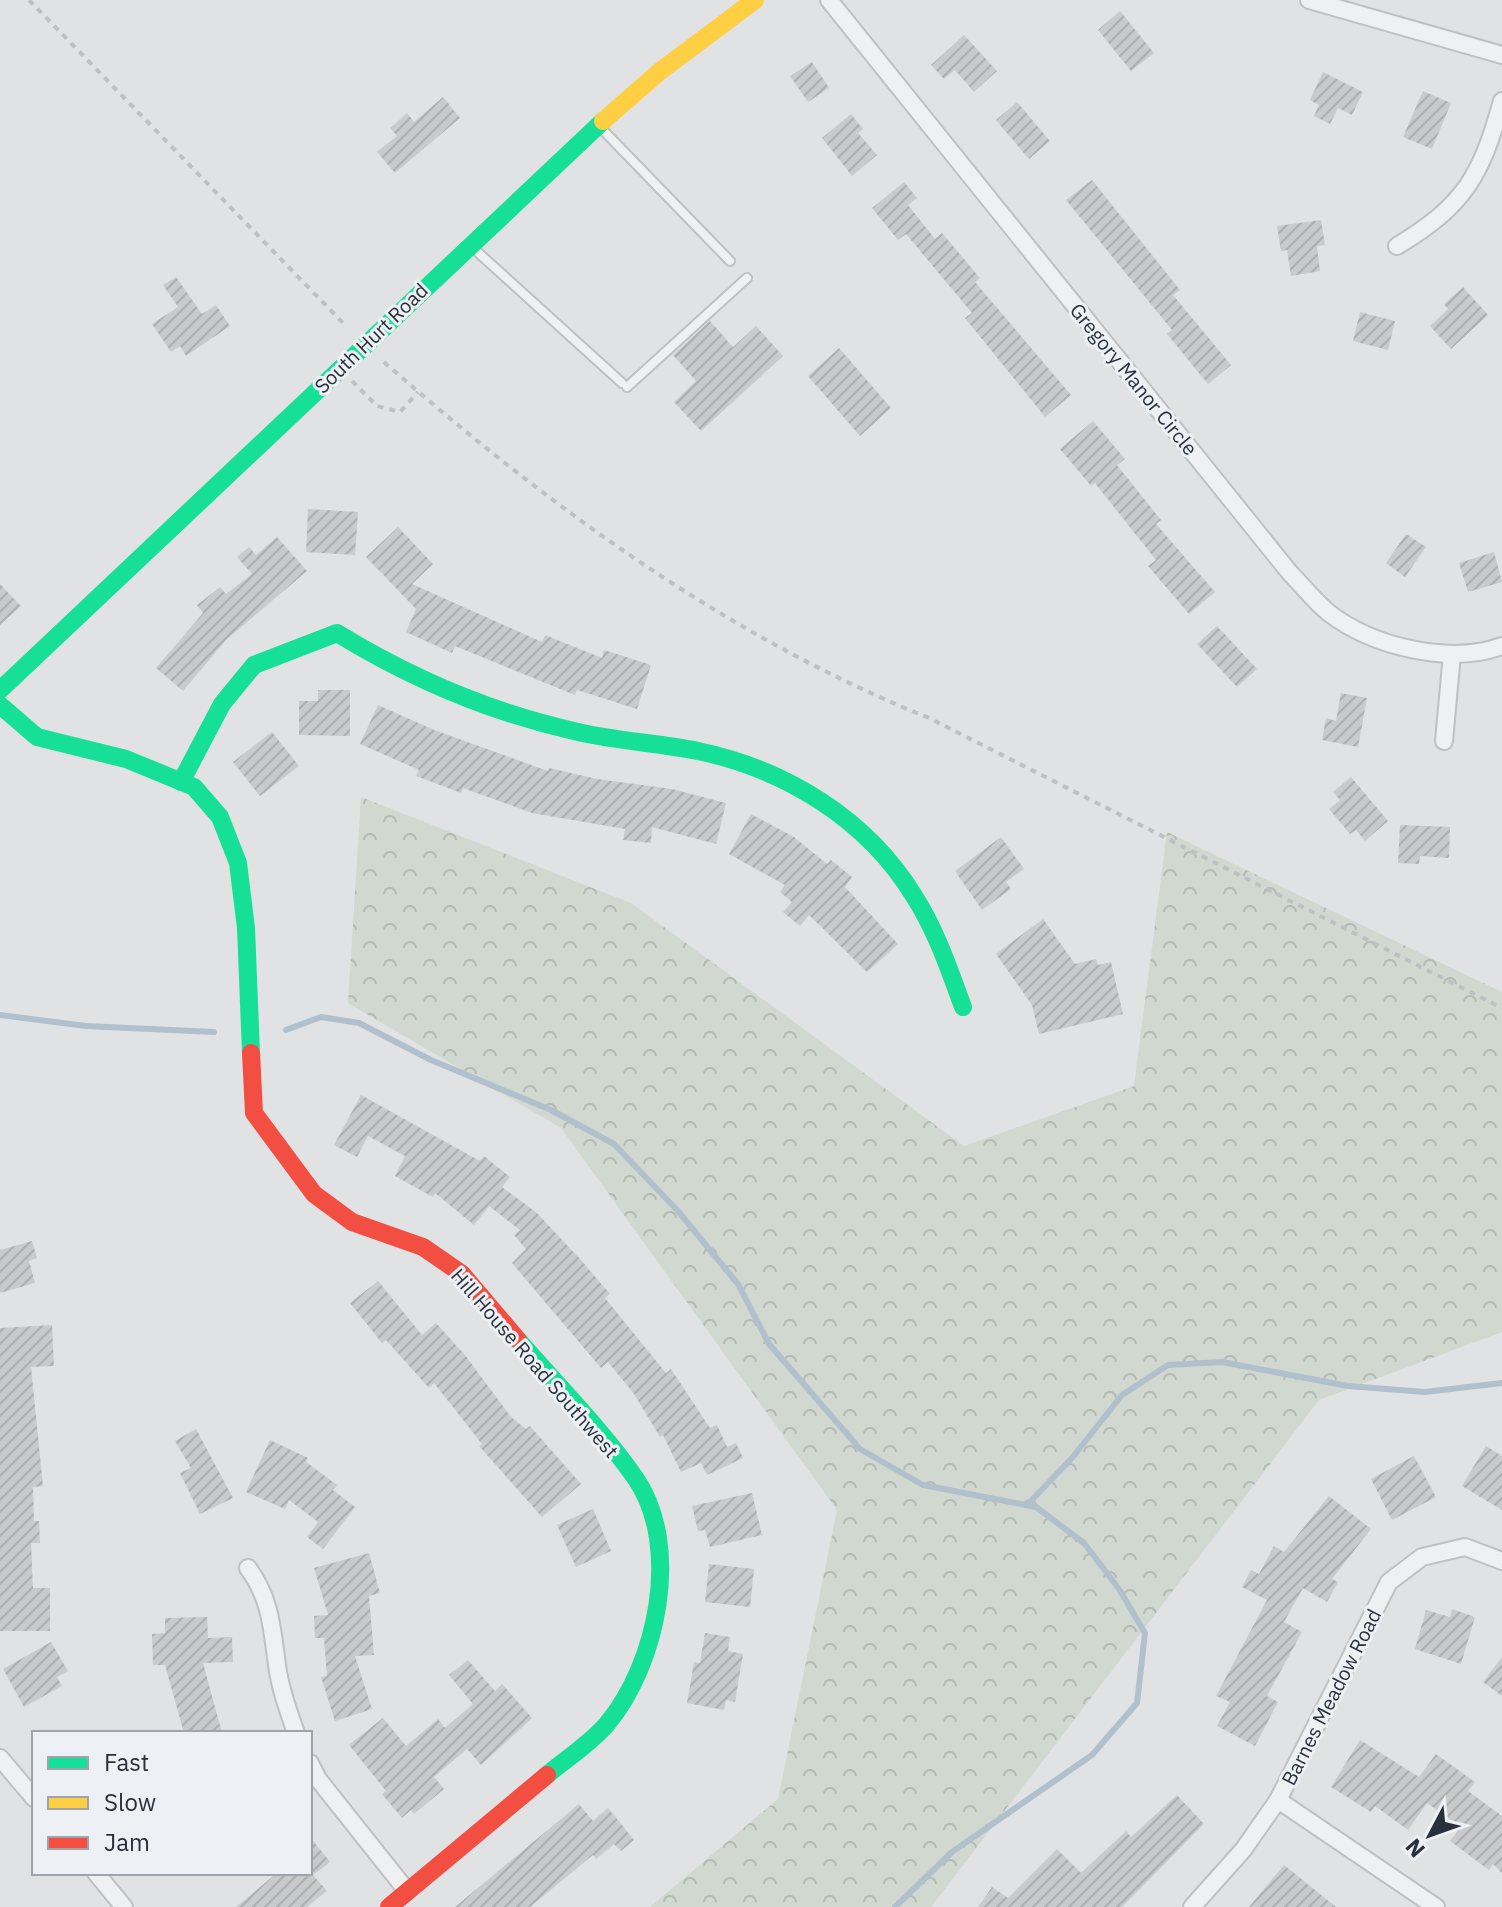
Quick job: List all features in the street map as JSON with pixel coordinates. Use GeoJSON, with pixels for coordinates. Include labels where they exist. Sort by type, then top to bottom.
{"type":"FeatureCollection","features":[{"type":"Feature","properties":{"kind":"street","name":"South Hurt Road"},"geometry":{"type":"LineString","coordinates":[[0,690],[468,244],[598,125],[659,72],[755,0]]}},
{"type":"Feature","properties":{"kind":"street","name":"Gregory Manor Circle"},"geometry":{"type":"LineString","coordinates":[[829,0],[1290,573],[1329,613],[1391,643],[1452,654],[1485,652],[1502,646]]}},
{"type":"Feature","properties":{"kind":"street"},"geometry":{"type":"LineString","coordinates":[[1309,0],[1502,55]]}},
{"type":"Feature","properties":{"kind":"street"},"geometry":{"type":"LineString","coordinates":[[1397,246],[1434,224],[1478,175],[1502,101]]}},
{"type":"Feature","properties":{"kind":"street"},"geometry":{"type":"LineString","coordinates":[[181,782],[222,704],[254,665],[337,633],[382,662],[457,696],[578,732],[739,761],[819,798],[872,842],[904,879],[929,920],[963,1007]]}},
{"type":"Feature","properties":{"kind":"street"},"geometry":{"type":"LineString","coordinates":[[1444,741],[1452,654]]}},
{"type":"Feature","properties":{"kind":"street","name":"Hill House Road Southwest"},"geometry":{"type":"LineString","coordinates":[[0,705],[37,737],[126,759],[194,787],[220,817],[238,863],[246,928],[254,1113],[261,1125],[314,1194],[352,1222],[423,1247],[462,1274],[637,1480],[656,1525],[660,1574],[651,1630],[635,1682],[606,1725],[389,1907]]}},
{"type":"Feature","properties":{"kind":"street","name":"Barnes Meadow Road"},"geometry":{"type":"LineString","coordinates":[[1192,1907],[1243,1850],[1278,1800],[1389,1582],[1422,1557],[1465,1547],[1502,1561]]}},
{"type":"Feature","properties":{"kind":"street"},"geometry":{"type":"LineString","coordinates":[[248,1568],[262,1587],[274,1626],[283,1696],[295,1731]]}},
{"type":"Feature","properties":{"kind":"street"},"geometry":{"type":"LineString","coordinates":[[0,1758],[32,1796]]}},
{"type":"Feature","properties":{"kind":"street"},"geometry":{"type":"LineString","coordinates":[[312,1767],[318,1779],[407,1891]]}},
{"type":"Feature","properties":{"kind":"street"},"geometry":{"type":"LineString","coordinates":[[1278,1800],[1436,1907]]}},
{"type":"Feature","properties":{"kind":"street"},"geometry":{"type":"LineString","coordinates":[[98,1875],[124,1907]]}},
{"type":"Feature","properties":{"kind":"lane"},"geometry":{"type":"LineString","coordinates":[[598,125],[730,261]]}},
{"type":"Feature","properties":{"kind":"lane"},"geometry":{"type":"LineString","coordinates":[[468,244],[624,385],[747,278]]}},
{"type":"Feature","properties":{"kind":"path"},"geometry":{"type":"LineString","coordinates":[[29,0],[345,325]]}},
{"type":"Feature","properties":{"kind":"path"},"geometry":{"type":"LineString","coordinates":[[384,362],[560,507],[699,600],[845,682],[929,718],[1502,1008]]}},
{"type":"Feature","properties":{"kind":"path"},"geometry":{"type":"LineString","coordinates":[[338,369],[377,406],[400,412],[418,392]]}},
{"type":"Feature","properties":{"kind":"green space"},"geometry":{"type":"Polygon","coordinates":[[[361,797],[631,903],[964,1146],[1134,1086],[1167,832],[1502,992],[1502,1332],[1319,1400],[931,1907],[650,1907],[778,1799],[837,1510],[561,1128],[348,1003],[361,797]]]}},
{"type":"Feature","properties":{"kind":"building"},"geometry":{"type":"Polygon","coordinates":[[[1120,11],[1154,53],[1131,71],[1098,30],[1120,11]]]}},
{"type":"Feature","properties":{"kind":"building"},"geometry":{"type":"Polygon","coordinates":[[[964,35],[997,71],[974,92],[955,70],[944,79],[931,65],[964,35]]]}},
{"type":"Feature","properties":{"kind":"building"},"geometry":{"type":"Polygon","coordinates":[[[812,62],[829,88],[808,102],[790,76],[812,62]]]}},
{"type":"Feature","properties":{"kind":"building"},"geometry":{"type":"Polygon","coordinates":[[[1323,72],[1363,92],[1352,115],[1338,108],[1330,124],[1314,116],[1319,105],[1310,100],[1323,72]]]}},
{"type":"Feature","properties":{"kind":"building"},"geometry":{"type":"Polygon","coordinates":[[[1423,91],[1451,103],[1432,149],[1403,137],[1423,91]]]}},
{"type":"Feature","properties":{"kind":"building"},"geometry":{"type":"Polygon","coordinates":[[[443,97],[460,118],[395,173],[377,152],[397,136],[390,128],[407,113],[414,122],[443,97]]]}},
{"type":"Feature","properties":{"kind":"building"},"geometry":{"type":"Polygon","coordinates":[[[1017,102],[1050,141],[1029,159],[996,120],[1017,102]]]}},
{"type":"Feature","properties":{"kind":"building"},"geometry":{"type":"Polygon","coordinates":[[[851,114],[863,129],[858,133],[877,155],[852,176],[822,138],[851,114]]]}},
{"type":"Feature","properties":{"kind":"building"},"geometry":{"type":"Polygon","coordinates":[[[1092,180],[1180,290],[1173,295],[1231,365],[1208,384],[1167,334],[1172,330],[1066,200],[1092,180]]]}},
{"type":"Feature","properties":{"kind":"building"},"geometry":{"type":"Polygon","coordinates":[[[904,182],[917,198],[908,205],[935,239],[942,233],[980,278],[975,282],[1071,395],[1045,417],[965,318],[972,313],[906,234],[898,240],[872,208],[904,182]]]}},
{"type":"Feature","properties":{"kind":"building"},"geometry":{"type":"Polygon","coordinates":[[[1321,220],[1325,245],[1317,246],[1320,271],[1291,276],[1287,250],[1281,251],[1277,226],[1321,220]]]}},
{"type":"Feature","properties":{"kind":"building"},"geometry":{"type":"Polygon","coordinates":[[[176,277],[202,314],[216,305],[230,326],[186,356],[180,346],[171,352],[152,324],[178,307],[163,285],[176,277]]]}},
{"type":"Feature","properties":{"kind":"building"},"geometry":{"type":"Polygon","coordinates":[[[1463,287],[1488,315],[1451,349],[1430,326],[1448,309],[1444,304],[1463,287]]]}},
{"type":"Feature","properties":{"kind":"building"},"geometry":{"type":"Polygon","coordinates":[[[1360,312],[1395,321],[1388,350],[1353,341],[1360,312]]]}},
{"type":"Feature","properties":{"kind":"building"},"geometry":{"type":"Polygon","coordinates":[[[710,321],[733,347],[756,326],[783,356],[701,431],[674,402],[696,381],[673,355],[710,321]]]}},
{"type":"Feature","properties":{"kind":"building"},"geometry":{"type":"Polygon","coordinates":[[[839,348],[891,408],[860,436],[808,376],[839,348]]]}},
{"type":"Feature","properties":{"kind":"building"},"geometry":{"type":"Polygon","coordinates":[[[1093,421],[1125,459],[1117,465],[1161,520],[1156,524],[1215,592],[1189,614],[1148,566],[1156,560],[1095,483],[1091,486],[1060,449],[1093,421]]]}},
{"type":"Feature","properties":{"kind":"building"},"geometry":{"type":"Polygon","coordinates":[[[308,509],[358,512],[355,555],[306,552],[308,509]]]}},
{"type":"Feature","properties":{"kind":"building"},"geometry":{"type":"Polygon","coordinates":[[[398,527],[433,564],[412,584],[542,642],[545,635],[602,658],[604,650],[651,665],[637,709],[577,690],[575,695],[455,646],[452,653],[406,632],[416,609],[366,557],[398,527]]]}},
{"type":"Feature","properties":{"kind":"building"},"geometry":{"type":"Polygon","coordinates":[[[1406,534],[1426,547],[1405,577],[1386,563],[1406,534]]]}},
{"type":"Feature","properties":{"kind":"building"},"geometry":{"type":"Polygon","coordinates":[[[277,537],[307,571],[226,640],[183,691],[156,668],[203,613],[197,605],[220,587],[226,594],[252,574],[237,557],[249,547],[256,555],[277,537]]]}},
{"type":"Feature","properties":{"kind":"building"},"geometry":{"type":"Polygon","coordinates":[[[1494,552],[1502,582],[1468,592],[1459,563],[1494,552]]]}},
{"type":"Feature","properties":{"kind":"building"},"geometry":{"type":"Polygon","coordinates":[[[0,584],[21,606],[0,625],[0,584]]]}},
{"type":"Feature","properties":{"kind":"building"},"geometry":{"type":"Polygon","coordinates":[[[1217,626],[1257,669],[1237,687],[1197,644],[1217,626]]]}},
{"type":"Feature","properties":{"kind":"building"},"geometry":{"type":"Polygon","coordinates":[[[318,690],[350,690],[350,736],[299,735],[299,701],[318,701],[318,690]]]}},
{"type":"Feature","properties":{"kind":"building"},"geometry":{"type":"Polygon","coordinates":[[[1341,693],[1367,698],[1358,747],[1322,740],[1326,718],[1336,721],[1341,693]]]}},
{"type":"Feature","properties":{"kind":"building"},"geometry":{"type":"Polygon","coordinates":[[[378,705],[434,730],[548,771],[549,768],[597,779],[672,789],[726,803],[716,844],[652,827],[651,843],[623,840],[625,829],[532,813],[463,788],[461,793],[416,776],[419,770],[360,744],[378,705]]]}},
{"type":"Feature","properties":{"kind":"building"},"geometry":{"type":"Polygon","coordinates":[[[272,732],[299,766],[260,796],[233,762],[272,732]]]}},
{"type":"Feature","properties":{"kind":"building"},"geometry":{"type":"Polygon","coordinates":[[[1351,777],[1388,821],[1365,841],[1356,830],[1350,834],[1329,809],[1340,800],[1333,792],[1351,777]]]}},
{"type":"Feature","properties":{"kind":"building"},"geometry":{"type":"Polygon","coordinates":[[[751,814],[794,837],[827,864],[831,860],[852,877],[845,887],[898,944],[867,972],[809,915],[800,926],[783,912],[792,902],[780,892],[785,885],[729,854],[751,814]]]}},
{"type":"Feature","properties":{"kind":"building"},"geometry":{"type":"Polygon","coordinates":[[[1400,825],[1450,827],[1449,858],[1420,856],[1419,864],[1398,863],[1400,825]]]}},
{"type":"Feature","properties":{"kind":"building"},"geometry":{"type":"Polygon","coordinates":[[[1001,837],[1024,869],[1006,882],[1011,889],[982,910],[955,871],[1001,837]]]}},
{"type":"Feature","properties":{"kind":"building"},"geometry":{"type":"Polygon","coordinates":[[[1043,919],[1075,964],[1096,959],[1098,965],[1111,962],[1123,1014],[1039,1034],[1032,1005],[996,954],[1043,919]]]}},
{"type":"Feature","properties":{"kind":"building"},"geometry":{"type":"Polygon","coordinates":[[[361,1095],[480,1161],[484,1156],[510,1177],[502,1187],[537,1213],[580,1259],[610,1294],[605,1298],[666,1373],[671,1369],[710,1428],[717,1425],[727,1447],[736,1443],[743,1458],[707,1475],[701,1463],[681,1472],[663,1435],[660,1437],[634,1394],[608,1362],[601,1368],[512,1263],[526,1249],[514,1235],[520,1230],[489,1206],[474,1225],[435,1193],[433,1197],[395,1176],[405,1156],[368,1136],[357,1157],[334,1145],[361,1095]]]}},
{"type":"Feature","properties":{"kind":"building"},"geometry":{"type":"Polygon","coordinates":[[[32,1241],[37,1258],[29,1261],[35,1283],[0,1293],[0,1250],[32,1241]]]}},
{"type":"Feature","properties":{"kind":"building"},"geometry":{"type":"Polygon","coordinates":[[[378,1281],[422,1335],[436,1323],[465,1355],[511,1417],[526,1429],[530,1426],[581,1484],[542,1517],[479,1446],[482,1444],[434,1383],[429,1388],[386,1340],[382,1343],[350,1303],[378,1281]]]}},
{"type":"Feature","properties":{"kind":"building"},"geometry":{"type":"Polygon","coordinates":[[[52,1325],[54,1366],[31,1367],[43,1486],[33,1487],[34,1521],[39,1521],[40,1543],[31,1543],[33,1588],[50,1588],[50,1631],[0,1631],[0,1328],[52,1325]]]}},
{"type":"Feature","properties":{"kind":"building"},"geometry":{"type":"Polygon","coordinates":[[[196,1429],[233,1498],[200,1514],[180,1473],[191,1468],[175,1441],[196,1429]]]}},
{"type":"Feature","properties":{"kind":"building"},"geometry":{"type":"Polygon","coordinates":[[[270,1440],[308,1458],[306,1462],[337,1485],[333,1490],[355,1507],[323,1549],[307,1537],[318,1522],[289,1500],[285,1509],[246,1492],[270,1440]]]}},
{"type":"Feature","properties":{"kind":"building"},"geometry":{"type":"Polygon","coordinates":[[[1486,1446],[1502,1456],[1502,1510],[1462,1486],[1486,1446]]]}},
{"type":"Feature","properties":{"kind":"building"},"geometry":{"type":"Polygon","coordinates":[[[1414,1456],[1436,1497],[1392,1520],[1371,1479],[1414,1456]]]}},
{"type":"Feature","properties":{"kind":"building"},"geometry":{"type":"Polygon","coordinates":[[[752,1493],[762,1535],[710,1547],[705,1530],[698,1531],[692,1506],[752,1493]]]}},
{"type":"Feature","properties":{"kind":"building"},"geometry":{"type":"Polygon","coordinates":[[[1329,1496],[1371,1529],[1332,1579],[1338,1582],[1327,1602],[1303,1588],[1284,1622],[1302,1632],[1267,1696],[1278,1702],[1255,1746],[1217,1726],[1230,1702],[1216,1696],[1267,1600],[1242,1587],[1251,1570],[1259,1574],[1274,1546],[1284,1552],[1329,1496]]]}},
{"type":"Feature","properties":{"kind":"building"},"geometry":{"type":"Polygon","coordinates":[[[593,1509],[611,1551],[576,1567],[557,1525],[593,1509]]]}},
{"type":"Feature","properties":{"kind":"building"},"geometry":{"type":"Polygon","coordinates":[[[369,1553],[380,1593],[369,1596],[374,1655],[355,1656],[372,1709],[335,1721],[321,1677],[327,1676],[324,1638],[315,1638],[314,1616],[328,1615],[314,1568],[369,1553]]]}},
{"type":"Feature","properties":{"kind":"building"},"geometry":{"type":"Polygon","coordinates":[[[709,1564],[754,1569],[750,1607],[705,1602],[709,1564]]]}},
{"type":"Feature","properties":{"kind":"building"},"geometry":{"type":"Polygon","coordinates":[[[1452,1609],[1475,1617],[1461,1664],[1415,1649],[1426,1610],[1450,1617],[1452,1609]]]}},
{"type":"Feature","properties":{"kind":"building"},"geometry":{"type":"Polygon","coordinates":[[[207,1617],[208,1638],[232,1637],[233,1662],[203,1663],[221,1731],[183,1731],[165,1665],[153,1665],[152,1634],[165,1633],[165,1618],[207,1617]]]}},
{"type":"Feature","properties":{"kind":"building"},"geometry":{"type":"Polygon","coordinates":[[[705,1633],[730,1637],[728,1651],[743,1654],[735,1702],[726,1700],[724,1710],[687,1703],[694,1662],[700,1663],[705,1633]]]}},
{"type":"Feature","properties":{"kind":"building"},"geometry":{"type":"Polygon","coordinates":[[[51,1642],[68,1671],[57,1677],[62,1686],[24,1707],[3,1669],[51,1642]]]}},
{"type":"Feature","properties":{"kind":"building"},"geometry":{"type":"Polygon","coordinates":[[[1502,1657],[1502,1696],[1483,1682],[1502,1657]]]}},
{"type":"Feature","properties":{"kind":"building"},"geometry":{"type":"Polygon","coordinates":[[[468,1660],[495,1691],[502,1684],[532,1718],[481,1765],[467,1749],[434,1777],[444,1789],[414,1814],[411,1810],[402,1818],[382,1794],[386,1791],[349,1745],[383,1718],[406,1746],[438,1719],[445,1728],[473,1704],[449,1675],[468,1660]]]}},
{"type":"Feature","properties":{"kind":"building"},"geometry":{"type":"Polygon","coordinates":[[[1360,1740],[1419,1777],[1436,1754],[1475,1782],[1468,1791],[1502,1816],[1502,1873],[1493,1864],[1489,1870],[1450,1841],[1461,1827],[1427,1803],[1408,1830],[1375,1806],[1371,1812],[1331,1787],[1360,1740]]]}},
{"type":"Feature","properties":{"kind":"building"},"geometry":{"type":"Polygon","coordinates":[[[1177,1795],[1204,1824],[1122,1907],[978,1907],[992,1887],[1008,1898],[1057,1849],[1081,1873],[1126,1831],[1131,1837],[1177,1795]]]}},
{"type":"Feature","properties":{"kind":"building"},"geometry":{"type":"Polygon","coordinates":[[[579,1804],[593,1821],[608,1808],[634,1840],[621,1851],[614,1844],[596,1859],[593,1855],[530,1907],[455,1907],[579,1804]]]}},
{"type":"Feature","properties":{"kind":"building"},"geometry":{"type":"Polygon","coordinates":[[[312,1840],[330,1862],[313,1875],[327,1891],[307,1907],[236,1907],[275,1875],[312,1875],[312,1840]]]}},
{"type":"Feature","properties":{"kind":"building"},"geometry":{"type":"Polygon","coordinates":[[[1284,1865],[1336,1907],[1249,1907],[1284,1865]]]}},
{"type":"Feature","properties":{"kind":"waterway"},"geometry":{"type":"LineString","coordinates":[[0,1015],[86,1026],[214,1032]]}},
{"type":"Feature","properties":{"kind":"waterway"},"geometry":{"type":"LineString","coordinates":[[286,1030],[321,1017],[359,1023],[431,1060],[551,1110],[614,1144],[677,1210],[738,1284],[769,1344],[860,1449],[923,1485],[1036,1507],[1084,1543],[1119,1589],[1145,1633],[1137,1703],[1092,1755],[952,1852],[895,1907]]}},
{"type":"Feature","properties":{"kind":"waterway"},"geometry":{"type":"LineString","coordinates":[[1028,1504],[1072,1458],[1122,1395],[1168,1365],[1222,1362],[1348,1386],[1425,1392],[1502,1383]]}},
{"type":"Feature","properties":{"kind":"traffic: fast"},"geometry":{"type":"LineString","coordinates":[[0,690],[603,121]]}},
{"type":"Feature","properties":{"kind":"traffic: fast"},"geometry":{"type":"LineString","coordinates":[[181,782],[222,704],[254,665],[337,633],[424,680],[515,715],[578,732],[683,748],[730,759],[762,770],[821,801],[873,843],[895,868],[922,909],[963,1007]]}},
{"type":"Feature","properties":{"kind":"traffic: fast"},"geometry":{"type":"LineString","coordinates":[[0,705],[37,737],[126,759],[194,787],[220,817],[238,863],[246,928],[251,1053]]}},
{"type":"Feature","properties":{"kind":"traffic: fast"},"geometry":{"type":"LineString","coordinates":[[518,1340],[636,1479],[650,1507],[658,1538],[658,1604],[639,1670],[624,1699],[601,1731],[547,1775]]}},
{"type":"Feature","properties":{"kind":"traffic: slow"},"geometry":{"type":"LineString","coordinates":[[603,121],[659,72],[755,0]]}},
{"type":"Feature","properties":{"kind":"traffic: jam"},"geometry":{"type":"LineString","coordinates":[[251,1053],[254,1113],[314,1194],[352,1222],[423,1247],[462,1274],[518,1340]]}},
{"type":"Feature","properties":{"kind":"traffic: jam"},"geometry":{"type":"LineString","coordinates":[[389,1907],[547,1775]]}}]}
